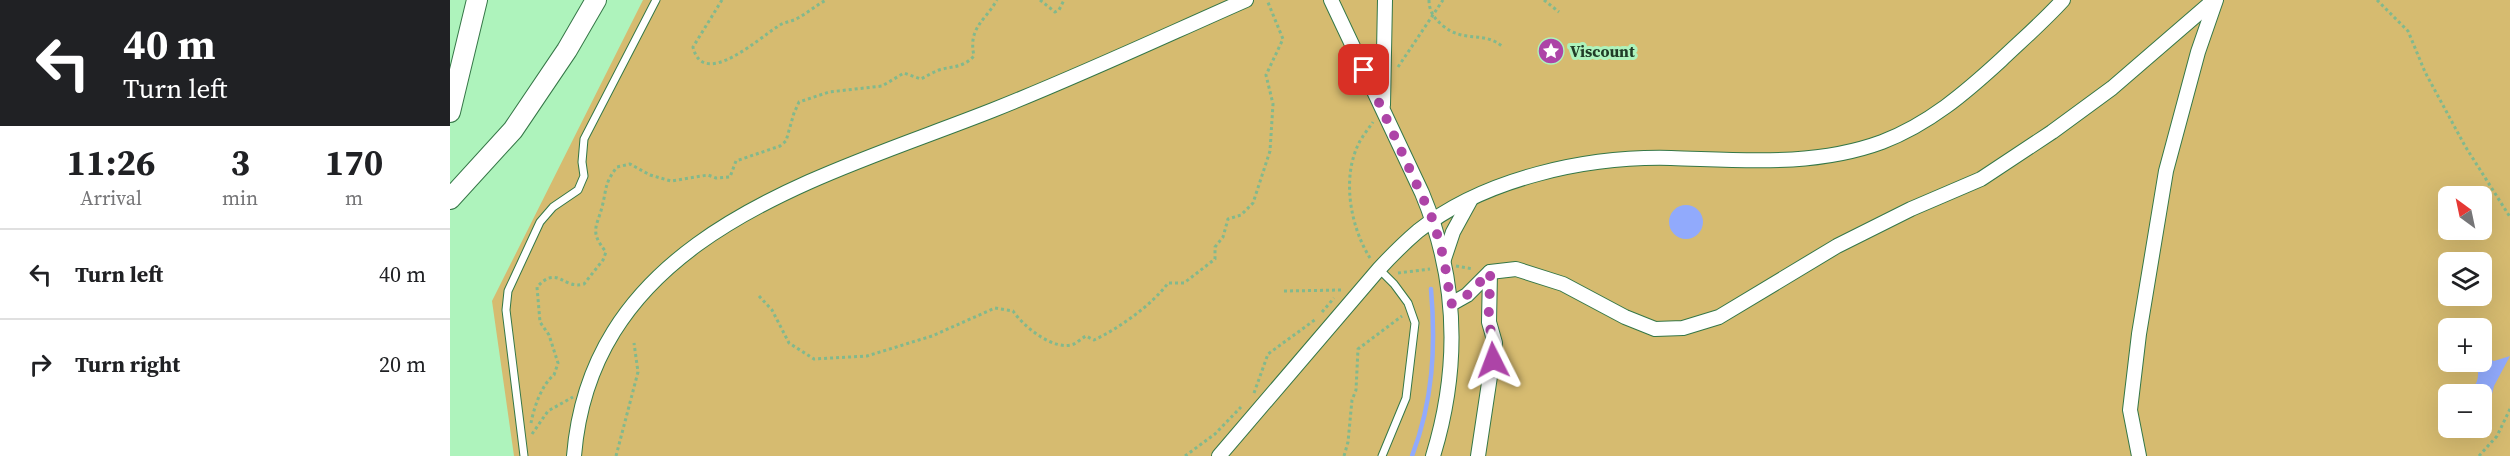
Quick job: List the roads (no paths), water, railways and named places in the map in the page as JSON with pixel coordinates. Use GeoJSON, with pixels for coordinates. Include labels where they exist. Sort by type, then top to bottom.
{"type":"FeatureCollection","features":[{"type":"Feature","properties":{"kind":"main road"},"geometry":{"type":"LineString","coordinates":[[450,112],[477,0]]}},
{"type":"Feature","properties":{"kind":"main road"},"geometry":{"type":"LineString","coordinates":[[450,200],[513,130],[567,50],[597,0]]}},
{"type":"Feature","properties":{"kind":"street"},"geometry":{"type":"LineString","coordinates":[[574,456],[579,411],[586,388],[606,344],[641,294],[675,260],[738,216],[790,189],[1003,106],[1246,0]]}},
{"type":"Feature","properties":{"kind":"street"},"geometry":{"type":"LineString","coordinates":[[1331,0],[1381,121],[1433,220],[1451,304],[1451,369],[1432,454]]}},
{"type":"Feature","properties":{"kind":"street"},"geometry":{"type":"LineString","coordinates":[[1381,121],[1385,0]]}},
{"type":"Feature","properties":{"kind":"street"},"geometry":{"type":"LineString","coordinates":[[1219,456],[1400,247],[1433,220],[1470,200],[1536,174],[1583,163],[1668,158],[1756,162],[1803,159],[1847,152],[1881,142],[1914,129],[1944,109],[2024,39],[2063,0]]}},
{"type":"Feature","properties":{"kind":"street"},"geometry":{"type":"LineString","coordinates":[[1451,304],[1467,295],[1490,272],[1516,269],[1563,284],[1625,317],[1655,329],[1683,328],[1719,317],[1836,246],[1911,209],[1981,179],[2052,132],[2112,88],[2215,0]]}},
{"type":"Feature","properties":{"kind":"street"},"geometry":{"type":"LineString","coordinates":[[2139,456],[2130,410],[2139,334],[2166,171],[2198,52],[2215,0]]}},
{"type":"Feature","properties":{"kind":"street"},"geometry":{"type":"LineString","coordinates":[[1441,264],[1453,232],[1470,200]]}},
{"type":"Feature","properties":{"kind":"street"},"geometry":{"type":"LineString","coordinates":[[1478,456],[1495,343],[1489,322],[1490,272]]}},
{"type":"Feature","properties":{"kind":"lane"},"geometry":{"type":"LineString","coordinates":[[524,456],[506,310],[507,291],[540,222],[553,207],[578,190],[584,176],[582,162],[584,139],[656,0]]}},
{"type":"Feature","properties":{"kind":"lane"},"geometry":{"type":"LineString","coordinates":[[1379,269],[1401,293],[1416,323],[1406,398],[1382,456]]}},
{"type":"Feature","properties":{"kind":"water"},"geometry":{"type":"Polygon","coordinates":[[[1686,205],[1698,210],[1703,222],[1698,234],[1686,239],[1674,234],[1669,222],[1674,210],[1686,205]]]}},
{"type":"Feature","properties":{"kind":"water"},"geometry":{"type":"Polygon","coordinates":[[[2510,356],[2492,394],[2492,384],[2475,384],[2478,372],[2492,372],[2492,360],[2510,356]]]}},
{"type":"Feature","properties":{"kind":"waterway"},"geometry":{"type":"LineString","coordinates":[[1412,456],[1429,394],[1433,353],[1431,289]]}},
{"type":"Feature","properties":{"kind":"place","name":"Viscount"},"geometry":{"type":"Point","coordinates":[1551,51]}}]}
